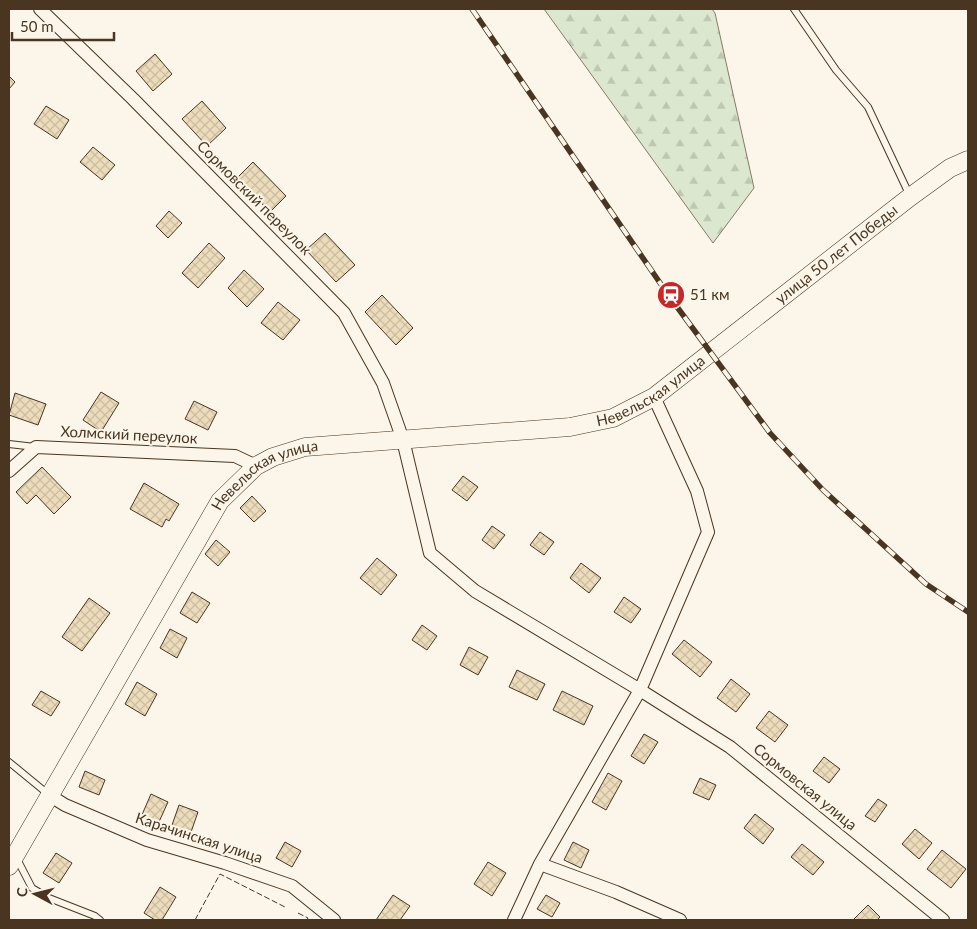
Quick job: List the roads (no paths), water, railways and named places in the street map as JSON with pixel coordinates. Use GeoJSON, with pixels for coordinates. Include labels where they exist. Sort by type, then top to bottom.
{"type":"FeatureCollection","features":[{"type":"Feature","properties":{"kind":"street","name":"Сормовский переулок"},"geometry":{"type":"LineString","coordinates":[[40,9],[133,99],[344,313],[383,383],[403,440]]}},
{"type":"Feature","properties":{"kind":"street","name":"улица 50 лет Победы"},"geometry":{"type":"LineString","coordinates":[[710,353],[950,168],[968,160]]}},
{"type":"Feature","properties":{"kind":"street","name":"Невельская улица"},"geometry":{"type":"LineString","coordinates":[[12,861],[220,501],[242,477],[256,466],[273,457],[305,447],[570,427],[613,418],[654,397],[710,353]]}},
{"type":"Feature","properties":{"kind":"street"},"geometry":{"type":"LineString","coordinates":[[514,920],[540,864],[640,690],[708,532],[697,491],[654,397]]}},
{"type":"Feature","properties":{"kind":"street","name":"Сормовская улица"},"geometry":{"type":"LineString","coordinates":[[403,440],[430,553],[476,591],[730,747],[943,920]]}},
{"type":"Feature","properties":{"kind":"street"},"geometry":{"type":"LineString","coordinates":[[9,471],[36,447]]}},
{"type":"Feature","properties":{"kind":"street","name":"Холмский переулок"},"geometry":{"type":"LineString","coordinates":[[36,447],[235,456],[256,466]]}},
{"type":"Feature","properties":{"kind":"street","name":"Карачинская улица"},"geometry":{"type":"LineString","coordinates":[[49,795],[64,805],[147,840],[225,863],[292,886],[334,920]]}},
{"type":"Feature","properties":{"kind":"street"},"geometry":{"type":"LineString","coordinates":[[540,864],[616,892],[680,920]]}},
{"type":"Feature","properties":{"kind":"lane"},"geometry":{"type":"LineString","coordinates":[[794,9],[836,70],[868,107],[910,198]]}},
{"type":"Feature","properties":{"kind":"lane"},"geometry":{"type":"LineString","coordinates":[[9,444],[36,447]]}},
{"type":"Feature","properties":{"kind":"lane"},"geometry":{"type":"LineString","coordinates":[[9,762],[49,795]]}},
{"type":"Feature","properties":{"kind":"lane"},"geometry":{"type":"LineString","coordinates":[[12,861],[32,888],[49,898],[95,916],[100,920]]}},
{"type":"Feature","properties":{"kind":"railway"},"geometry":{"type":"LineString","coordinates":[[472,9],[669,296],[770,433],[823,490],[926,584],[968,612]]}},
{"type":"Feature","properties":{"kind":"place","name":"51 км"},"geometry":{"type":"Point","coordinates":[671,295]}}]}
